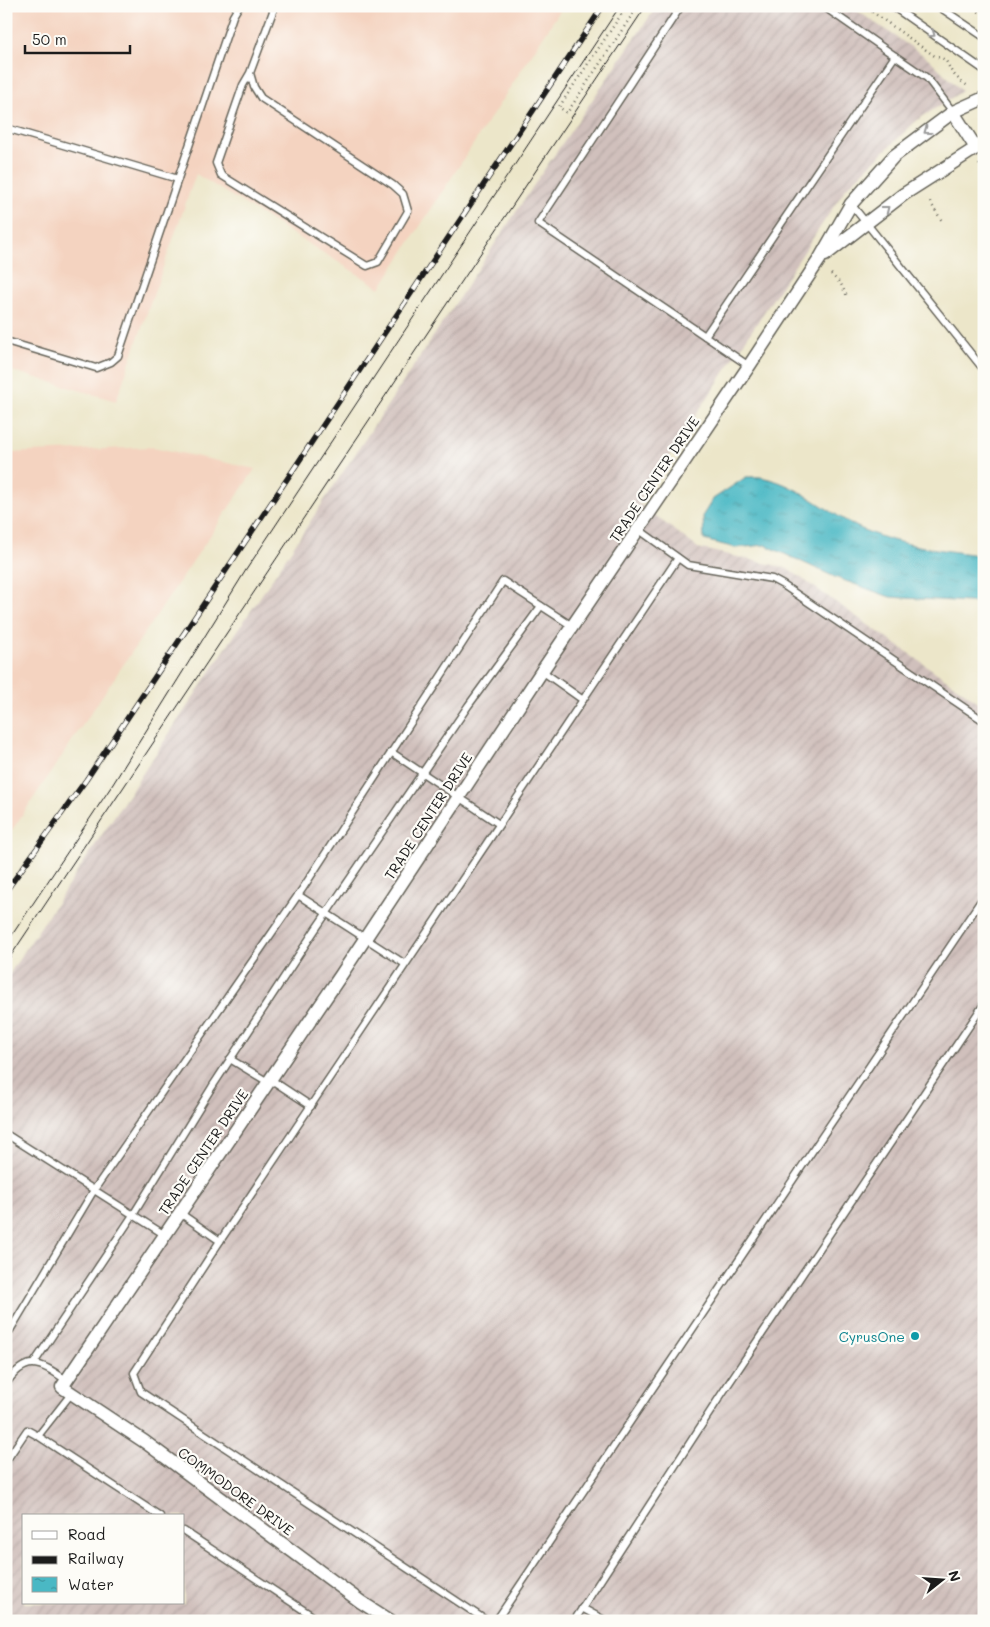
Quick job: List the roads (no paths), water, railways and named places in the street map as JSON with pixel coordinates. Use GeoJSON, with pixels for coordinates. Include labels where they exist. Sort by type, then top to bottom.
{"type":"FeatureCollection","features":[{"type":"Feature","properties":{"kind":"street","name":"TRADE CENTER DRIVE"},"geometry":{"type":"LineString","coordinates":[[66,1387],[165,1235],[366,938],[572,626],[749,366],[819,260],[852,204],[894,156],[953,112],[984,98]]}},
{"type":"Feature","properties":{"kind":"street"},"geometry":{"type":"LineString","coordinates":[[953,112],[980,145]]}},
{"type":"Feature","properties":{"kind":"street","name":"TRADE CENTER DRIVE"},"geometry":{"type":"LineString","coordinates":[[819,260],[904,194],[980,145]]}},
{"type":"Feature","properties":{"kind":"street","name":"COMMODORE DRIVE"},"geometry":{"type":"LineString","coordinates":[[66,1387],[145,1442],[386,1620]]}},
{"type":"Feature","properties":{"kind":"lane"},"geometry":{"type":"LineString","coordinates":[[6,341],[96,368],[111,362],[118,356],[233,16],[239,6]]}},
{"type":"Feature","properties":{"kind":"lane"},"geometry":{"type":"LineString","coordinates":[[250,73],[254,87],[261,98],[393,185],[403,194],[408,211],[378,262],[367,266],[221,175],[216,163],[243,85],[250,73],[275,6]]}},
{"type":"Feature","properties":{"kind":"lane"},"geometry":{"type":"LineString","coordinates":[[681,6],[538,223],[749,366]]}},
{"type":"Feature","properties":{"kind":"lane"},"geometry":{"type":"LineString","coordinates":[[823,6],[927,78],[953,112]]}},
{"type":"Feature","properties":{"kind":"lane"},"geometry":{"type":"LineString","coordinates":[[892,6],[984,70]]}},
{"type":"Feature","properties":{"kind":"lane"},"geometry":{"type":"LineString","coordinates":[[938,6],[984,37]]}},
{"type":"Feature","properties":{"kind":"lane"},"geometry":{"type":"LineString","coordinates":[[705,336],[895,56]]}},
{"type":"Feature","properties":{"kind":"lane"},"geometry":{"type":"LineString","coordinates":[[6,128],[178,179]]}},
{"type":"Feature","properties":{"kind":"lane"},"geometry":{"type":"LineString","coordinates":[[852,204],[984,370]]}},
{"type":"Feature","properties":{"kind":"lane"},"geometry":{"type":"LineString","coordinates":[[638,529],[688,565],[772,579],[783,584],[984,721]]}},
{"type":"Feature","properties":{"kind":"lane"},"geometry":{"type":"LineString","coordinates":[[487,1621],[141,1392],[134,1372],[678,558]]}},
{"type":"Feature","properties":{"kind":"lane"},"geometry":{"type":"LineString","coordinates":[[6,1337],[94,1190],[298,895],[503,581],[572,626]]}},
{"type":"Feature","properties":{"kind":"lane"},"geometry":{"type":"LineString","coordinates":[[34,1363],[133,1215],[230,1059],[326,913],[422,773],[541,606]]}},
{"type":"Feature","properties":{"kind":"lane"},"geometry":{"type":"LineString","coordinates":[[542,671],[583,700]]}},
{"type":"Feature","properties":{"kind":"lane"},"geometry":{"type":"LineString","coordinates":[[391,752],[499,824]]}},
{"type":"Feature","properties":{"kind":"lane"},"geometry":{"type":"LineString","coordinates":[[298,895],[405,964]]}},
{"type":"Feature","properties":{"kind":"lane"},"geometry":{"type":"LineString","coordinates":[[496,1621],[984,896]]}},
{"type":"Feature","properties":{"kind":"lane"},"geometry":{"type":"LineString","coordinates":[[574,1621],[718,1401],[984,1004]]}},
{"type":"Feature","properties":{"kind":"lane"},"geometry":{"type":"LineString","coordinates":[[230,1059],[310,1106]]}},
{"type":"Feature","properties":{"kind":"lane"},"geometry":{"type":"LineString","coordinates":[[6,1134],[165,1235]]}},
{"type":"Feature","properties":{"kind":"lane"},"geometry":{"type":"LineString","coordinates":[[180,1213],[220,1241]]}},
{"type":"Feature","properties":{"kind":"lane"},"geometry":{"type":"LineString","coordinates":[[6,1384],[16,1369],[34,1363],[46,1366],[66,1387],[38,1436]]}},
{"type":"Feature","properties":{"kind":"lane"},"geometry":{"type":"LineString","coordinates":[[6,1461],[27,1430],[157,1514]]}},
{"type":"Feature","properties":{"kind":"lane"},"geometry":{"type":"LineString","coordinates":[[185,1532],[320,1621]]}},
{"type":"Feature","properties":{"kind":"lane"},"geometry":{"type":"LineString","coordinates":[[582,1608],[606,1621]]}},
{"type":"Feature","properties":{"kind":"water"},"geometry":{"type":"Polygon","coordinates":[[[746,477],[760,477],[779,482],[805,495],[857,527],[884,538],[927,548],[984,556],[984,603],[890,597],[837,578],[765,545],[736,548],[704,540],[703,515],[713,499],[746,477]]]}},
{"type":"Feature","properties":{"kind":"tram line"},"geometry":{"type":"LineString","coordinates":[[6,944],[113,784],[246,570],[620,6]]}},
{"type":"Feature","properties":{"kind":"tram line"},"geometry":{"type":"LineString","coordinates":[[6,963],[646,6]]}},
{"type":"Feature","properties":{"kind":"railway"},"geometry":{"type":"LineString","coordinates":[[6,891],[86,780],[603,6]]}},
{"type":"Feature","properties":{"kind":"place","name":"CyrusOne"},"geometry":{"type":"Point","coordinates":[915,1336]}}]}
